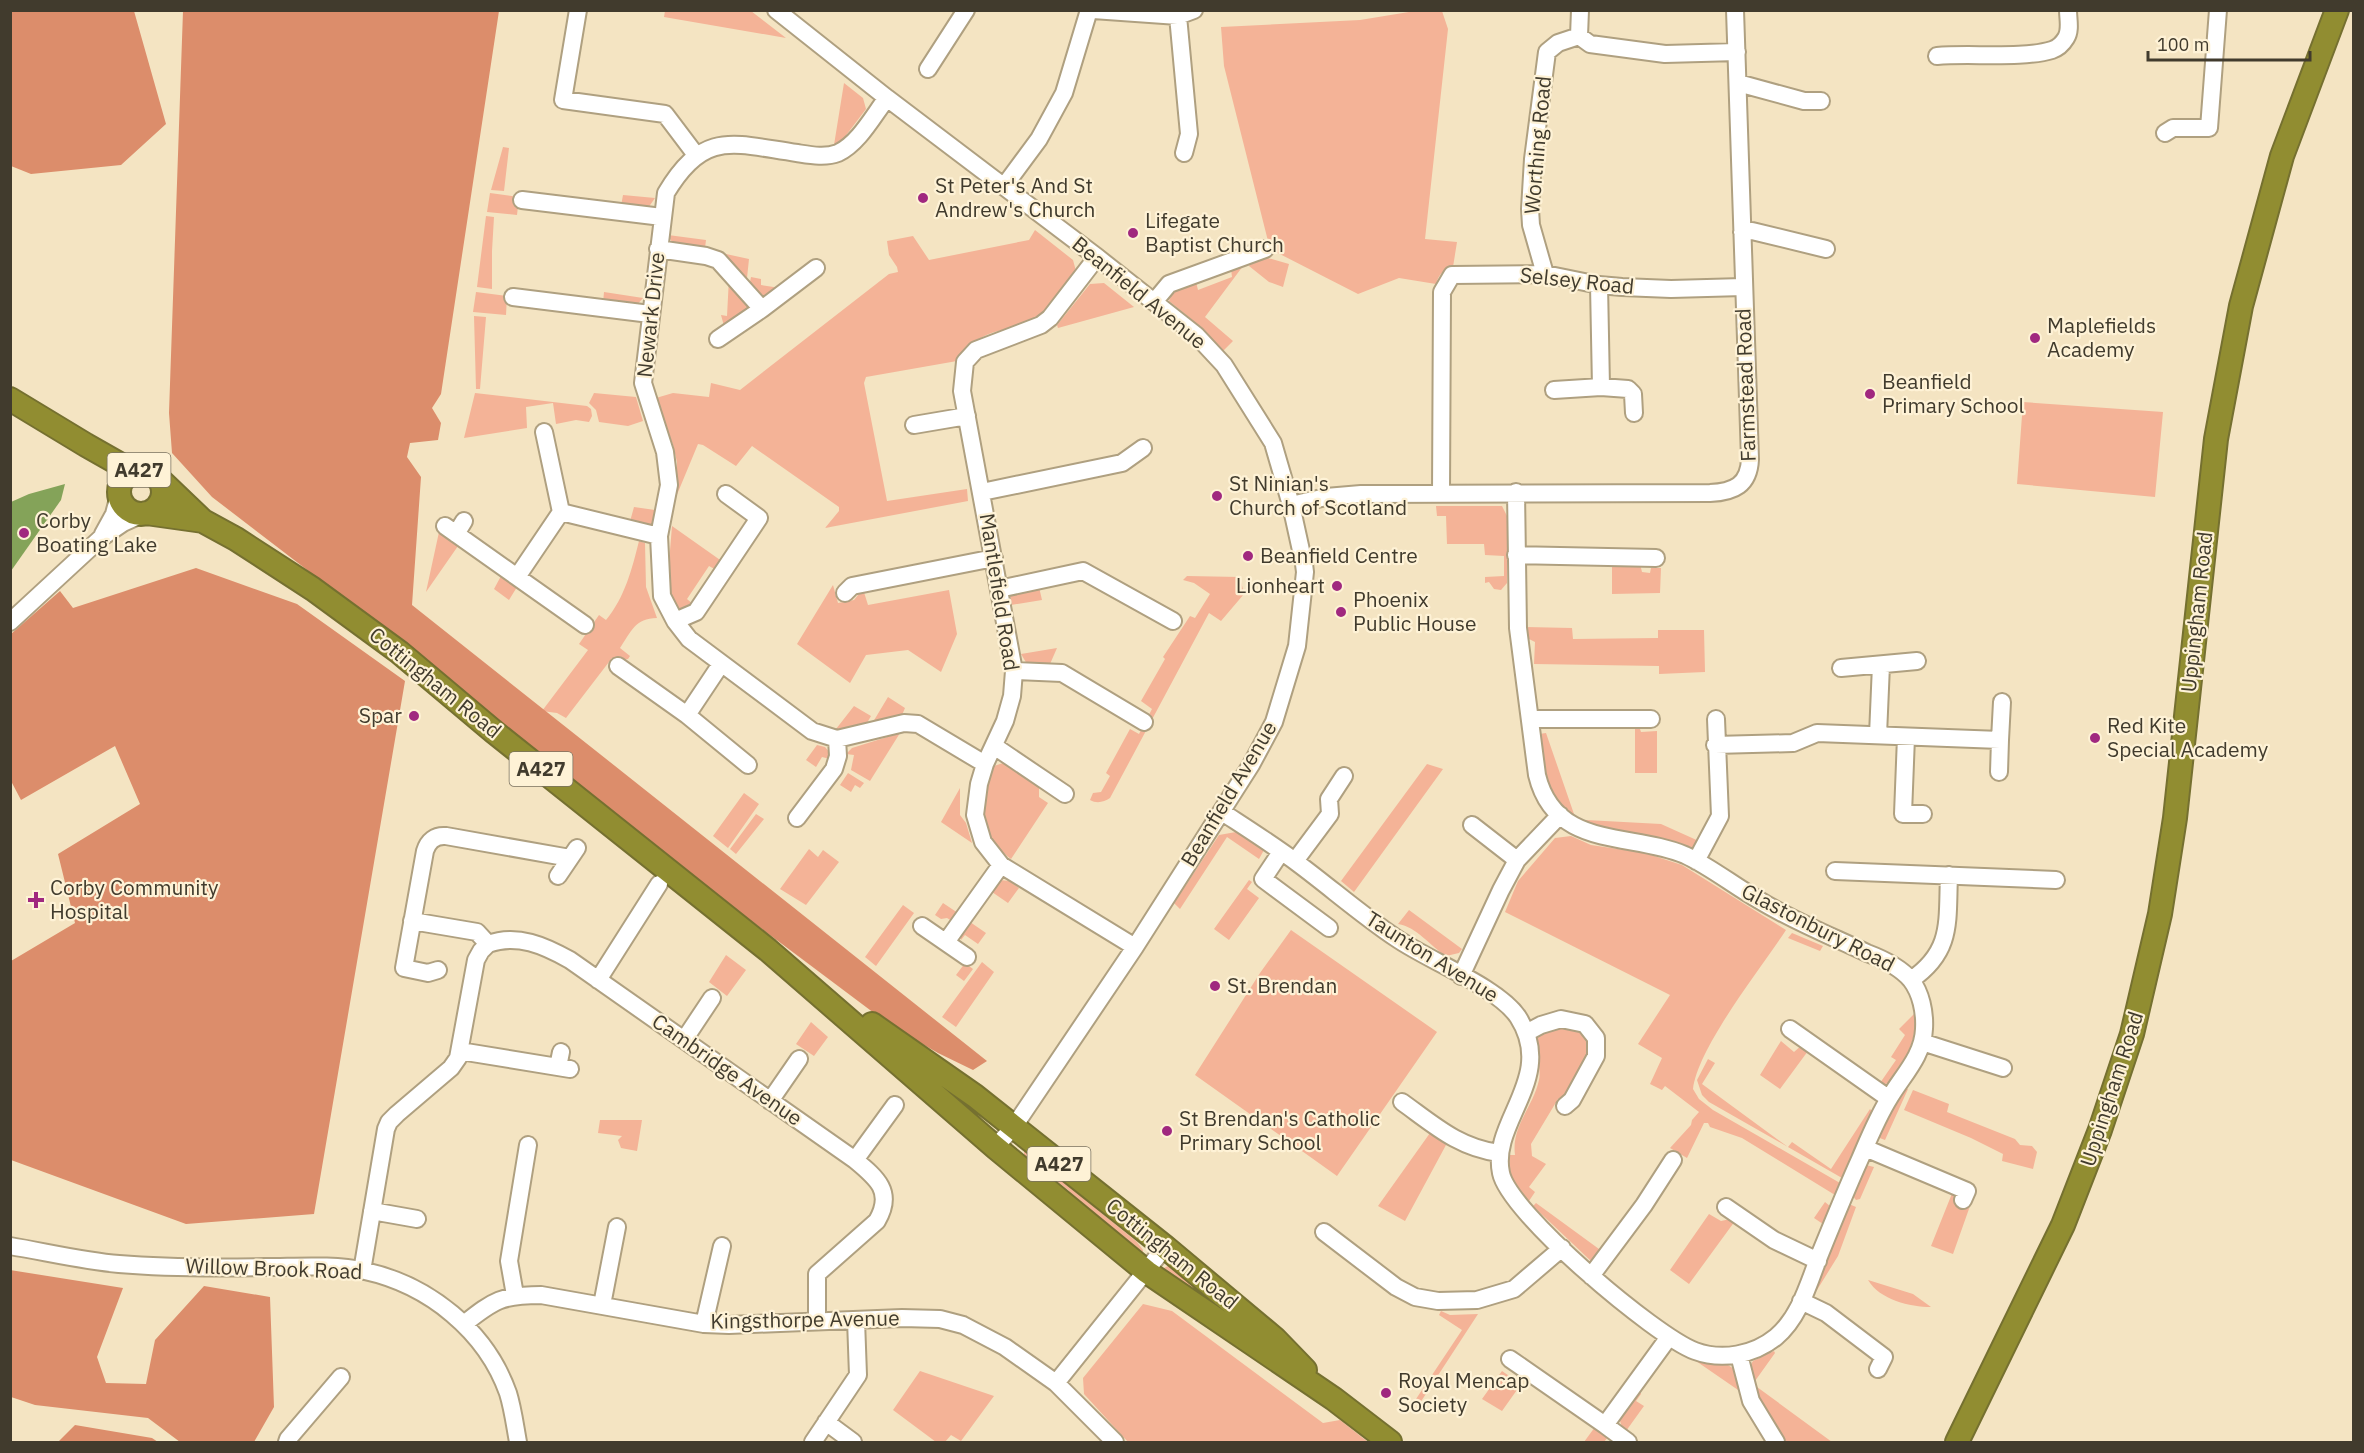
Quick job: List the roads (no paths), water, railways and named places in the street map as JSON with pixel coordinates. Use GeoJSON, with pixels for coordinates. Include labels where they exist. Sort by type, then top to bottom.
{"type":"FeatureCollection","features":[{"type":"Feature","properties":{"kind":"highway","name":"Uppingham Road"},"geometry":{"type":"LineString","coordinates":[[1958,1443],[2063,1225],[2100,1130],[2132,1034],[2160,914],[2175,818],[2216,439],[2241,306],[2282,156],[2337,10]]}},
{"type":"Feature","properties":{"kind":"highway","name":"A427"},"geometry":{"type":"LineString","coordinates":[[10,399],[123,466],[150,472],[160,480],[162,487],[161,500],[152,511],[144,513],[130,511],[121,502],[109,475],[86,445]]}},
{"type":"Feature","properties":{"kind":"highway","name":"A427"},"geometry":{"type":"LineString","coordinates":[[119,494],[122,480],[137,470]]}},
{"type":"Feature","properties":{"kind":"highway","name":"Cottingham Road"},"geometry":{"type":"LineString","coordinates":[[160,480],[203,521],[236,539],[313,589],[399,652],[493,731],[768,950],[995,1147],[1147,1272],[1334,1399],[1390,1443]]}},
{"type":"Feature","properties":{"kind":"highway","name":"Cottingham Road"},"geometry":{"type":"LineString","coordinates":[[144,513],[203,521]]}},
{"type":"Feature","properties":{"kind":"highway","name":"Cottingham Road"},"geometry":{"type":"LineString","coordinates":[[768,950],[975,1096],[1165,1247],[1275,1339],[1334,1399]]}},
{"type":"Feature","properties":{"kind":"street"},"geometry":{"type":"LineString","coordinates":[[578,10],[557,99],[665,114],[696,155]]}},
{"type":"Feature","properties":{"kind":"street","name":"Beanfield Avenue"},"geometry":{"type":"LineString","coordinates":[[776,10],[887,98],[1097,256],[1191,331],[1224,366],[1273,443],[1291,505],[1305,572],[1294,662],[1274,722],[1222,812],[1135,947],[1013,1128],[995,1147]]}},
{"type":"Feature","properties":{"kind":"street"},"geometry":{"type":"LineString","coordinates":[[938,63],[966,10]]}},
{"type":"Feature","properties":{"kind":"street"},"geometry":{"type":"LineString","coordinates":[[1005,185],[1039,139],[1064,93],[1091,10],[1186,13],[1189,134],[1184,153]]}},
{"type":"Feature","properties":{"kind":"street"},"geometry":{"type":"LineString","coordinates":[[1580,10],[1579,36],[1590,44],[1665,54],[1737,52]]}},
{"type":"Feature","properties":{"kind":"street","name":"Farmstead Road"},"geometry":{"type":"LineString","coordinates":[[1291,505],[1326,497],[1361,494],[1721,493],[1742,485],[1750,464],[1735,10]]}},
{"type":"Feature","properties":{"kind":"street"},"geometry":{"type":"LineString","coordinates":[[1937,56],[2052,50],[2067,37],[2068,10]]}},
{"type":"Feature","properties":{"kind":"street"},"geometry":{"type":"LineString","coordinates":[[2165,133],[2173,128],[2209,128],[2218,10]]}},
{"type":"Feature","properties":{"kind":"street","name":"Worthing Road"},"geometry":{"type":"LineString","coordinates":[[1545,274],[1531,225],[1530,209],[1533,159],[1547,52],[1558,43],[1579,36]]}},
{"type":"Feature","properties":{"kind":"street"},"geometry":{"type":"LineString","coordinates":[[1738,83],[1804,101],[1821,101]]}},
{"type":"Feature","properties":{"kind":"street","name":"Newark Drive"},"geometry":{"type":"LineString","coordinates":[[837,739],[812,731],[689,639],[675,621],[662,596],[659,536],[669,485],[665,452],[643,383],[666,193],[679,171],[696,155],[714,147],[731,144],[816,156],[832,155],[850,144],[887,98]]}},
{"type":"Feature","properties":{"kind":"street"},"geometry":{"type":"LineString","coordinates":[[522,200],[564,212],[662,217]]}},
{"type":"Feature","properties":{"kind":"street"},"geometry":{"type":"LineString","coordinates":[[1742,232],[1752,231],[1826,249]]}},
{"type":"Feature","properties":{"kind":"street"},"geometry":{"type":"LineString","coordinates":[[1154,302],[1169,284],[1255,248]]}},
{"type":"Feature","properties":{"kind":"street"},"geometry":{"type":"LineString","coordinates":[[658,249],[718,260],[762,309]]}},
{"type":"Feature","properties":{"kind":"street","name":"Mantlefield Road"},"geometry":{"type":"LineString","coordinates":[[1097,256],[1050,318],[1041,325],[976,350],[965,362],[962,391],[1014,671],[1012,696],[978,784],[975,815],[983,842],[1001,865],[1135,947]]}},
{"type":"Feature","properties":{"kind":"street"},"geometry":{"type":"LineString","coordinates":[[718,339],[762,309],[808,269]]}},
{"type":"Feature","properties":{"kind":"street","name":"Selsey Road"},"geometry":{"type":"LineString","coordinates":[[1441,493],[1442,292],[1452,275],[1545,274],[1599,285],[1671,289],[1743,287]]}},
{"type":"Feature","properties":{"kind":"street"},"geometry":{"type":"LineString","coordinates":[[1599,285],[1601,387]]}},
{"type":"Feature","properties":{"kind":"street"},"geometry":{"type":"LineString","coordinates":[[513,297],[650,314]]}},
{"type":"Feature","properties":{"kind":"street"},"geometry":{"type":"LineString","coordinates":[[1554,390],[1601,387],[1628,389],[1633,394],[1634,413]]}},
{"type":"Feature","properties":{"kind":"street"},"geometry":{"type":"LineString","coordinates":[[924,427],[967,416]]}},
{"type":"Feature","properties":{"kind":"street"},"geometry":{"type":"LineString","coordinates":[[517,577],[561,513],[544,432]]}},
{"type":"Feature","properties":{"kind":"street"},"geometry":{"type":"LineString","coordinates":[[982,492],[1122,463],[1143,448]]}},
{"type":"Feature","properties":{"kind":"street","name":"Glastonbury Road"},"geometry":{"type":"LineString","coordinates":[[1516,492],[1518,628],[1530,719],[1541,789],[1560,815],[1569,823],[1590,834],[1658,846],[1696,861],[1794,920],[1898,968],[1911,980],[1924,1013],[1922,1042],[1908,1071],[1888,1098],[1801,1301],[1787,1324],[1775,1337],[1750,1352],[1739,1355]]}},
{"type":"Feature","properties":{"kind":"street"},"geometry":{"type":"LineString","coordinates":[[101,538],[114,514],[119,494]]}},
{"type":"Feature","properties":{"kind":"street"},"geometry":{"type":"LineString","coordinates":[[675,621],[696,612],[759,518],[726,494]]}},
{"type":"Feature","properties":{"kind":"street"},"geometry":{"type":"LineString","coordinates":[[10,622],[76,564],[101,538],[123,523],[144,513]]}},
{"type":"Feature","properties":{"kind":"street"},"geometry":{"type":"LineString","coordinates":[[561,513],[659,536]]}},
{"type":"Feature","properties":{"kind":"street"},"geometry":{"type":"LineString","coordinates":[[455,527],[517,577],[585,625]]}},
{"type":"Feature","properties":{"kind":"street"},"geometry":{"type":"LineString","coordinates":[[1516,555],[1650,562]]}},
{"type":"Feature","properties":{"kind":"street"},"geometry":{"type":"LineString","coordinates":[[845,593],[852,586],[994,558]]}},
{"type":"Feature","properties":{"kind":"street"},"geometry":{"type":"LineString","coordinates":[[999,589],[1083,571],[1173,621]]}},
{"type":"Feature","properties":{"kind":"street"},"geometry":{"type":"LineString","coordinates":[[1841,668],[1917,661]]}},
{"type":"Feature","properties":{"kind":"street"},"geometry":{"type":"LineString","coordinates":[[687,715],[721,664]]}},
{"type":"Feature","properties":{"kind":"street"},"geometry":{"type":"LineString","coordinates":[[1878,735],[1881,665]]}},
{"type":"Feature","properties":{"kind":"street"},"geometry":{"type":"LineString","coordinates":[[625,667],[748,765]]}},
{"type":"Feature","properties":{"kind":"street"},"geometry":{"type":"LineString","coordinates":[[1014,671],[1062,673],[1144,722]]}},
{"type":"Feature","properties":{"kind":"street"},"geometry":{"type":"LineString","coordinates":[[1999,772],[2002,702]]}},
{"type":"Feature","properties":{"kind":"street"},"geometry":{"type":"LineString","coordinates":[[1530,719],[1651,718]]}},
{"type":"Feature","properties":{"kind":"street"},"geometry":{"type":"LineString","coordinates":[[1696,861],[1720,816],[1715,745],[1716,719]]}},
{"type":"Feature","properties":{"kind":"street"},"geometry":{"type":"LineString","coordinates":[[797,818],[834,769],[838,756],[837,739],[905,723],[918,724],[985,764]]}},
{"type":"Feature","properties":{"kind":"street"},"geometry":{"type":"LineString","coordinates":[[1715,745],[1793,743],[1817,733],[2000,740]]}},
{"type":"Feature","properties":{"kind":"street"},"geometry":{"type":"LineString","coordinates":[[1903,814],[1906,737]]}},
{"type":"Feature","properties":{"kind":"street"},"geometry":{"type":"LineString","coordinates":[[994,747],[1055,793]]}},
{"type":"Feature","properties":{"kind":"street"},"geometry":{"type":"LineString","coordinates":[[1329,928],[1263,879],[1330,814],[1329,799],[1344,776]]}},
{"type":"Feature","properties":{"kind":"street","name":"Taunton Avenue"},"geometry":{"type":"LineString","coordinates":[[1222,812],[1288,856],[1392,936],[1487,990],[1510,1007],[1526,1033],[1529,1056],[1526,1086],[1499,1153]]}},
{"type":"Feature","properties":{"kind":"street"},"geometry":{"type":"LineString","coordinates":[[1886,813],[1923,814]]}},
{"type":"Feature","properties":{"kind":"street"},"geometry":{"type":"LineString","coordinates":[[1461,976],[1501,890],[1518,860],[1560,815]]}},
{"type":"Feature","properties":{"kind":"street"},"geometry":{"type":"LineString","coordinates":[[1472,825],[1518,860]]}},
{"type":"Feature","properties":{"kind":"street"},"geometry":{"type":"LineString","coordinates":[[438,970],[428,973],[404,968],[426,847],[431,841],[438,837],[452,837],[574,853],[558,876]]}},
{"type":"Feature","properties":{"kind":"street"},"geometry":{"type":"LineString","coordinates":[[946,942],[1001,865]]}},
{"type":"Feature","properties":{"kind":"street"},"geometry":{"type":"LineString","coordinates":[[1842,875],[1949,875],[2050,884]]}},
{"type":"Feature","properties":{"kind":"street"},"geometry":{"type":"LineString","coordinates":[[1911,980],[1929,966],[1943,944],[1946,932],[1949,875]]}},
{"type":"Feature","properties":{"kind":"street"},"geometry":{"type":"LineString","coordinates":[[598,980],[659,884]]}},
{"type":"Feature","properties":{"kind":"street"},"geometry":{"type":"LineString","coordinates":[[362,1270],[386,1129],[389,1122],[451,1068],[458,1058],[476,960],[488,944],[477,932],[412,921]]}},
{"type":"Feature","properties":{"kind":"street"},"geometry":{"type":"LineString","coordinates":[[922,926],[967,957]]}},
{"type":"Feature","properties":{"kind":"street","name":"Cambridge Avenue"},"geometry":{"type":"LineString","coordinates":[[488,944],[503,939],[516,940],[543,947],[570,960],[855,1160],[878,1179],[885,1199],[884,1210],[877,1221],[816,1274],[817,1322]]}},
{"type":"Feature","properties":{"kind":"street"},"geometry":{"type":"LineString","coordinates":[[684,1040],[712,998]]}},
{"type":"Feature","properties":{"kind":"street"},"geometry":{"type":"LineString","coordinates":[[1526,1033],[1548,1022],[1561,1019],[1585,1024],[1596,1038],[1596,1056],[1572,1100],[1565,1106]]}},
{"type":"Feature","properties":{"kind":"street"},"geometry":{"type":"LineString","coordinates":[[1790,1029],[1888,1098]]}},
{"type":"Feature","properties":{"kind":"street"},"geometry":{"type":"LineString","coordinates":[[1922,1042],[1998,1061]]}},
{"type":"Feature","properties":{"kind":"street"},"geometry":{"type":"LineString","coordinates":[[460,1050],[563,1063]]}},
{"type":"Feature","properties":{"kind":"street"},"geometry":{"type":"LineString","coordinates":[[771,1101],[799,1059]]}},
{"type":"Feature","properties":{"kind":"street"},"geometry":{"type":"LineString","coordinates":[[1402,1102],[1452,1138],[1475,1149],[1499,1153],[1500,1170],[1510,1193],[1525,1212],[1591,1276],[1669,1336],[1695,1351],[1709,1355],[1739,1355],[1751,1401],[1776,1443]]}},
{"type":"Feature","properties":{"kind":"street"},"geometry":{"type":"LineString","coordinates":[[855,1160],[895,1105]]}},
{"type":"Feature","properties":{"kind":"street"},"geometry":{"type":"LineString","coordinates":[[515,1295],[509,1261],[528,1145]]}},
{"type":"Feature","properties":{"kind":"street"},"geometry":{"type":"LineString","coordinates":[[1865,1148],[1967,1191],[1963,1200]]}},
{"type":"Feature","properties":{"kind":"street"},"geometry":{"type":"LineString","coordinates":[[1591,1276],[1674,1160]]}},
{"type":"Feature","properties":{"kind":"street"},"geometry":{"type":"LineString","coordinates":[[1726,1207],[1774,1240],[1818,1261]]}},
{"type":"Feature","properties":{"kind":"street"},"geometry":{"type":"LineString","coordinates":[[372,1210],[417,1219]]}},
{"type":"Feature","properties":{"kind":"street"},"geometry":{"type":"LineString","coordinates":[[602,1305],[616,1227]]}},
{"type":"Feature","properties":{"kind":"street"},"geometry":{"type":"LineString","coordinates":[[1324,1232],[1396,1287],[1415,1297],[1438,1301],[1477,1300],[1514,1289],[1562,1248]]}},
{"type":"Feature","properties":{"kind":"street","name":"Willow Brook Road"},"geometry":{"type":"LineString","coordinates":[[10,1246],[117,1264],[314,1267],[362,1270],[393,1279],[421,1292],[451,1312],[485,1350],[509,1396],[518,1443]]}},
{"type":"Feature","properties":{"kind":"street"},"geometry":{"type":"LineString","coordinates":[[704,1324],[722,1246]]}},
{"type":"Feature","properties":{"kind":"street"},"geometry":{"type":"LineString","coordinates":[[1056,1383],[1165,1247]]}},
{"type":"Feature","properties":{"kind":"street","name":"Kingsthorpe Avenue"},"geometry":{"type":"LineString","coordinates":[[464,1324],[492,1302],[515,1295],[542,1295],[704,1324],[779,1324],[902,1318],[940,1319],[963,1325],[1005,1347],[1056,1383],[1115,1443]]}},
{"type":"Feature","properties":{"kind":"street"},"geometry":{"type":"LineString","coordinates":[[1801,1301],[1826,1313],[1884,1357],[1878,1369]]}},
{"type":"Feature","properties":{"kind":"street"},"geometry":{"type":"LineString","coordinates":[[813,1443],[858,1375],[856,1320]]}},
{"type":"Feature","properties":{"kind":"street"},"geometry":{"type":"LineString","coordinates":[[1605,1425],[1669,1336]]}},
{"type":"Feature","properties":{"kind":"street"},"geometry":{"type":"LineString","coordinates":[[1510,1359],[1628,1443]]}},
{"type":"Feature","properties":{"kind":"street"},"geometry":{"type":"LineString","coordinates":[[287,1443],[341,1377]]}},
{"type":"Feature","properties":{"kind":"street"},"geometry":{"type":"LineString","coordinates":[[826,1422],[853,1443]]}},
{"type":"Feature","properties":{"kind":"place","name":"St Peter's And St Andrew's Church"},"geometry":{"type":"Point","coordinates":[923,198]}},
{"type":"Feature","properties":{"kind":"place","name":"Lifegate Baptist Church"},"geometry":{"type":"Point","coordinates":[1133,233]}},
{"type":"Feature","properties":{"kind":"place","name":"Maplefields Academy"},"geometry":{"type":"Point","coordinates":[2035,338]}},
{"type":"Feature","properties":{"kind":"place","name":"Beanfield Primary School"},"geometry":{"type":"Point","coordinates":[1870,394]}},
{"type":"Feature","properties":{"kind":"place","name":"St Ninian's Church of Scotland"},"geometry":{"type":"Point","coordinates":[1217,496]}},
{"type":"Feature","properties":{"kind":"place","name":"Corby Boating Lake"},"geometry":{"type":"Point","coordinates":[24,533]}},
{"type":"Feature","properties":{"kind":"place","name":"Beanfield Centre"},"geometry":{"type":"Point","coordinates":[1248,556]}},
{"type":"Feature","properties":{"kind":"place","name":"Lionheart"},"geometry":{"type":"Point","coordinates":[1337,586]}},
{"type":"Feature","properties":{"kind":"place","name":"Phoenix Public House"},"geometry":{"type":"Point","coordinates":[1341,612]}},
{"type":"Feature","properties":{"kind":"place","name":"Spar"},"geometry":{"type":"Point","coordinates":[414,716]}},
{"type":"Feature","properties":{"kind":"place","name":"Red Kite Special Academy"},"geometry":{"type":"Point","coordinates":[2095,738]}},
{"type":"Feature","properties":{"kind":"place","name":"Corby Community Hospital"},"geometry":{"type":"Point","coordinates":[36,900]}},
{"type":"Feature","properties":{"kind":"place","name":"St. Brendan"},"geometry":{"type":"Point","coordinates":[1215,986]}},
{"type":"Feature","properties":{"kind":"place","name":"St Brendan's Catholic Primary School"},"geometry":{"type":"Point","coordinates":[1167,1131]}},
{"type":"Feature","properties":{"kind":"place","name":"Royal Mencap Society"},"geometry":{"type":"Point","coordinates":[1386,1393]}}]}
